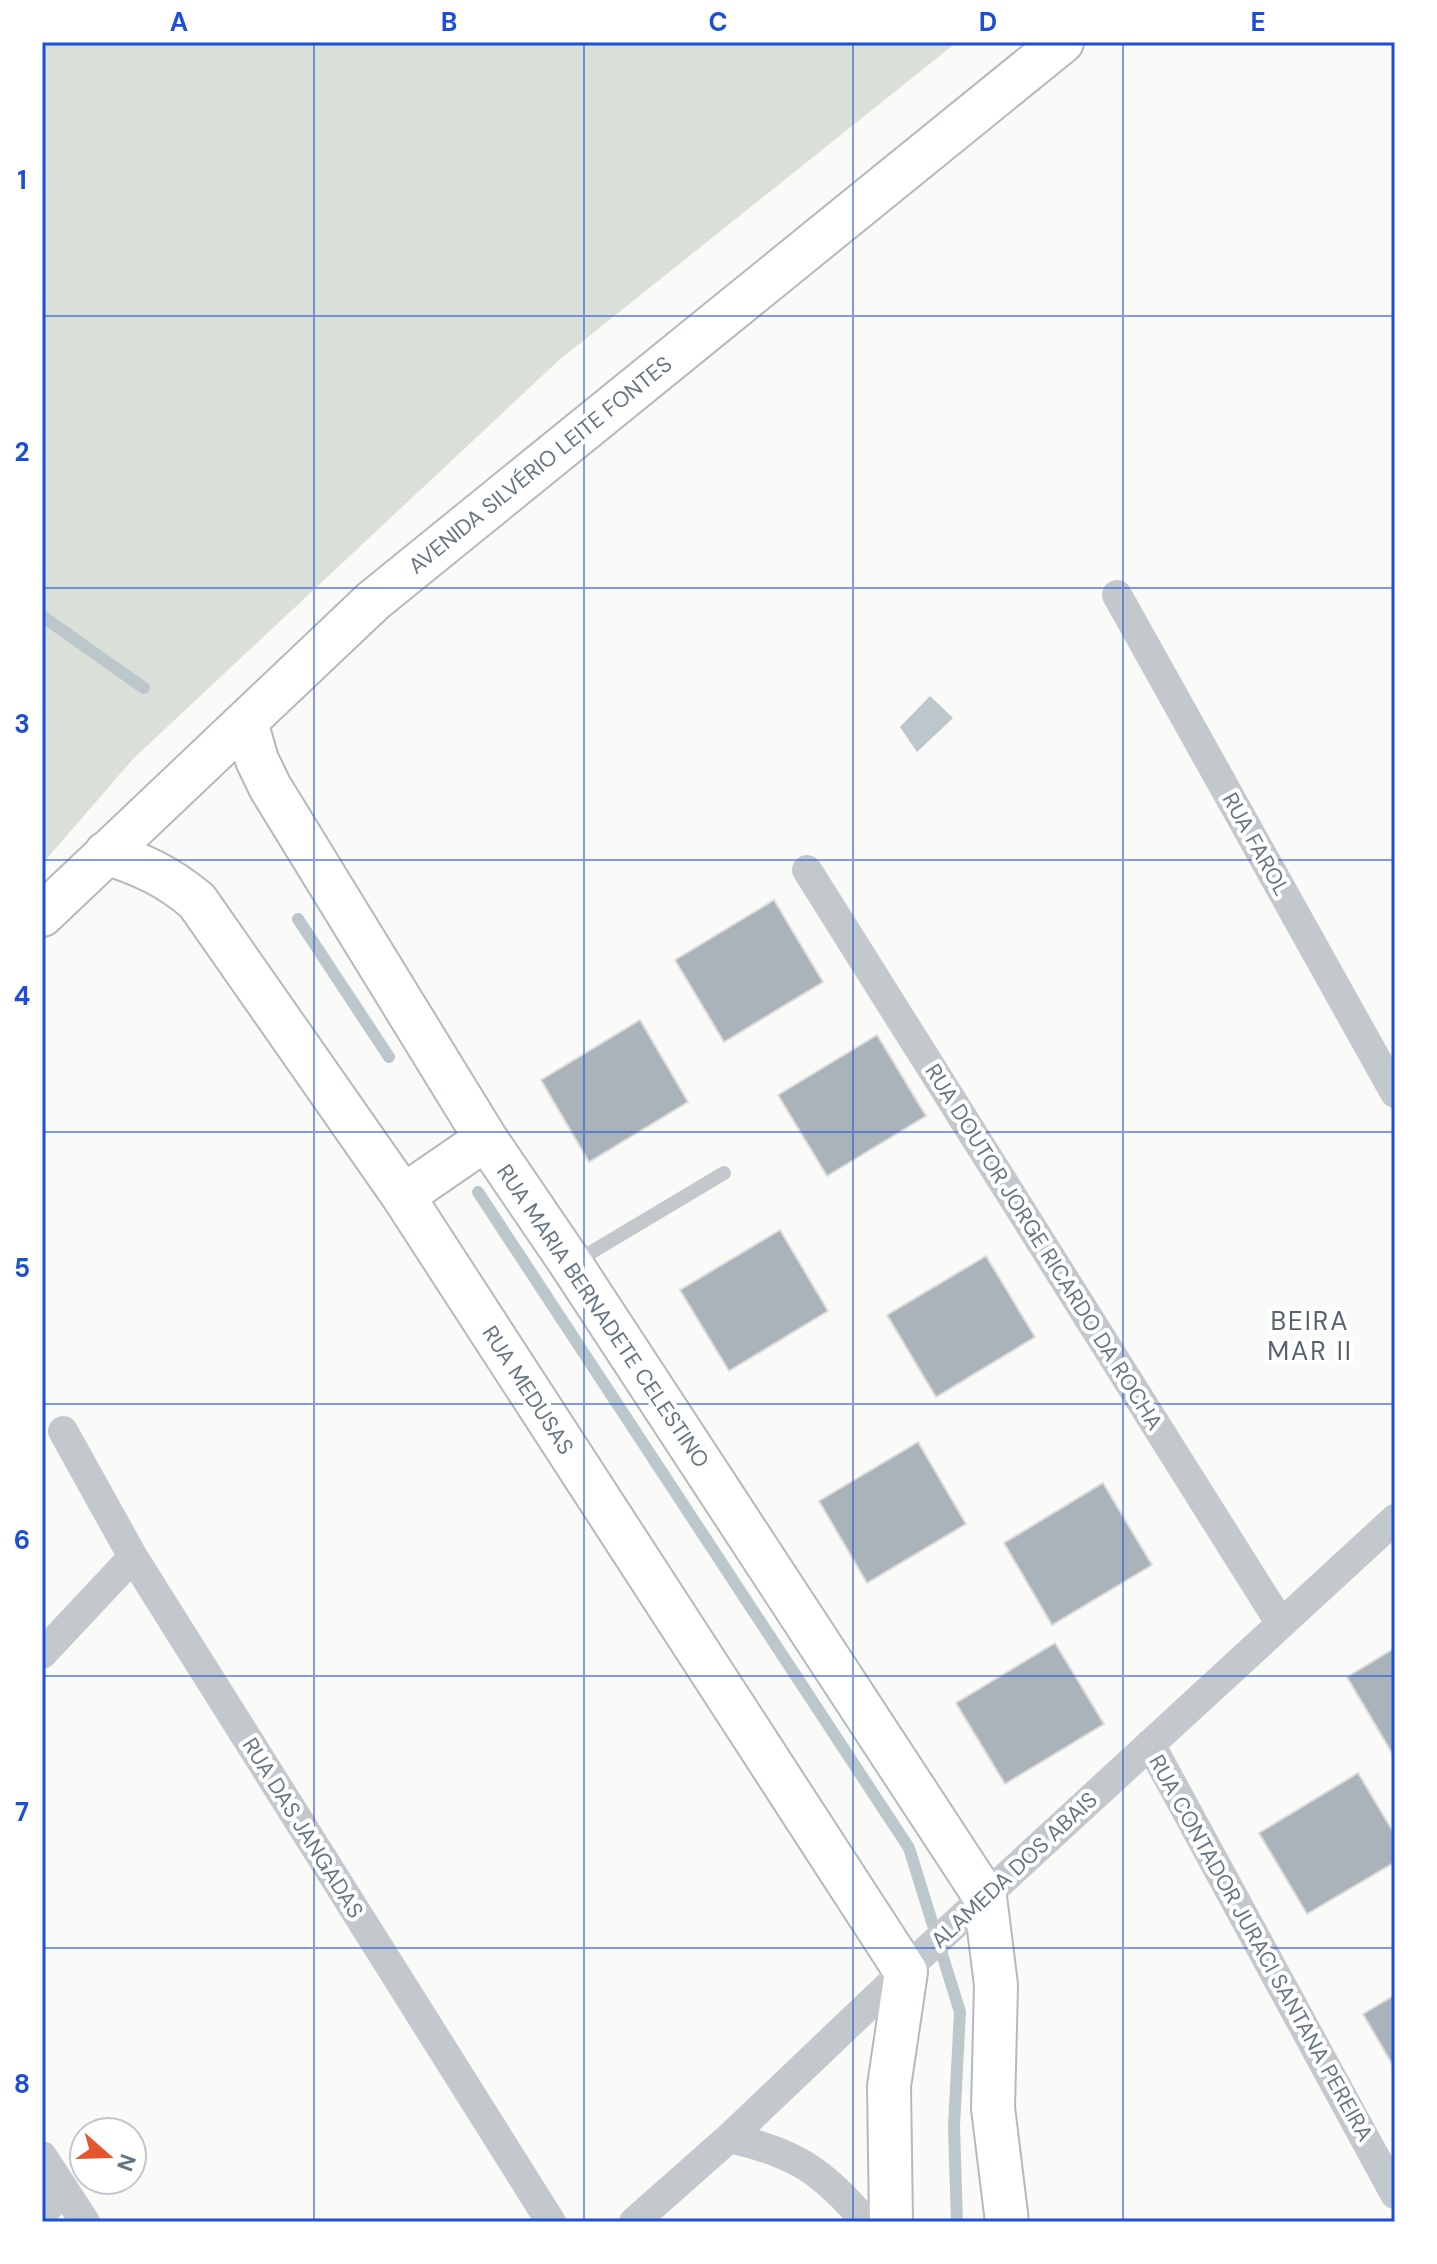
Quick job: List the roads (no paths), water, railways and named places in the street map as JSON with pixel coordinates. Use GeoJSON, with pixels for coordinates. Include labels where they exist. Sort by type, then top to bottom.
{"type":"FeatureCollection","features":[{"type":"Feature","properties":{"kind":"street","name":"AVENIDA SILVÉRIO LEITE FONTES"},"geometry":{"type":"LineString","coordinates":[[42,915],[373,601],[1062,42]]}},
{"type":"Feature","properties":{"kind":"street","name":"RUA FAROL"},"geometry":{"type":"LineString","coordinates":[[1117,595],[1395,1093]]}},
{"type":"Feature","properties":{"kind":"street","name":"RUA MARIA BERNADETE CELESTINO"},"geometry":{"type":"LineString","coordinates":[[246,722],[257,760],[270,787],[486,1139],[571,1264],[980,1901]]}},
{"type":"Feature","properties":{"kind":"street","name":"RUA MEDUSAS"},"geometry":{"type":"LineString","coordinates":[[106,853],[145,866],[175,882],[197,901],[403,1196],[911,1966]]}},
{"type":"Feature","properties":{"kind":"street","name":"RUA DOUTOR JORGE RICARDO DA ROCHA"},"geometry":{"type":"LineString","coordinates":[[807,870],[1281,1624]]}},
{"type":"Feature","properties":{"kind":"street"},"geometry":{"type":"LineString","coordinates":[[403,1196],[486,1139]]}},
{"type":"Feature","properties":{"kind":"street","name":"RUA DAS JANGADAS"},"geometry":{"type":"LineString","coordinates":[[63,1431],[133,1557],[551,2222]]}},
{"type":"Feature","properties":{"kind":"street","name":"ALAMEDA DOS ABAIS"},"geometry":{"type":"LineString","coordinates":[[634,2222],[729,2138],[980,1901],[1395,1519]]}},
{"type":"Feature","properties":{"kind":"street"},"geometry":{"type":"LineString","coordinates":[[42,1654],[133,1557]]}},
{"type":"Feature","properties":{"kind":"street","name":"RUA CONTADOR JURACI SANTANA PEREIRA"},"geometry":{"type":"LineString","coordinates":[[1150,1744],[1395,2194]]}},
{"type":"Feature","properties":{"kind":"street"},"geometry":{"type":"LineString","coordinates":[[980,1901],[996,1985],[993,2108],[1007,2222]]}},
{"type":"Feature","properties":{"kind":"street"},"geometry":{"type":"LineString","coordinates":[[891,2222],[889,2086],[911,1966]]}},
{"type":"Feature","properties":{"kind":"street"},"geometry":{"type":"LineString","coordinates":[[729,2138],[768,2146],[813,2169],[843,2195],[866,2222]]}},
{"type":"Feature","properties":{"kind":"street"},"geometry":{"type":"LineString","coordinates":[[42,2156],[85,2222]]}},
{"type":"Feature","properties":{"kind":"street"},"geometry":{"type":"LineString","coordinates":[[42,2214],[63,2189]]}},
{"type":"Feature","properties":{"kind":"lane"},"geometry":{"type":"LineString","coordinates":[[571,1264],[724,1173]]}},
{"type":"Feature","properties":{"kind":"waterway"},"geometry":{"type":"LineString","coordinates":[[42,616],[144,688]]}},
{"type":"Feature","properties":{"kind":"waterway"},"geometry":{"type":"LineString","coordinates":[[298,919],[389,1057]]}},
{"type":"Feature","properties":{"kind":"waterway"},"geometry":{"type":"LineString","coordinates":[[478,1192],[909,1848],[960,2012],[954,2126],[957,2222]]}},
{"type":"Feature","properties":{"kind":"district","name":"BEIRA MAR II"},"geometry":{"type":"Point","coordinates":[1310,1336]}}]}
